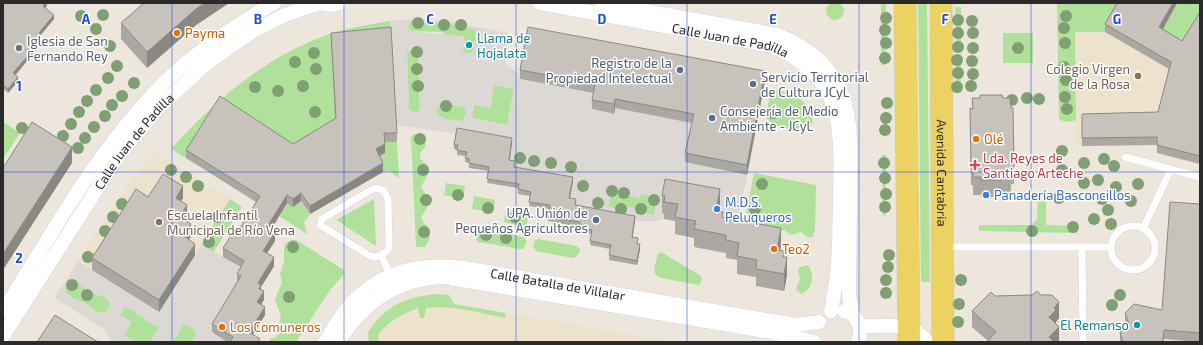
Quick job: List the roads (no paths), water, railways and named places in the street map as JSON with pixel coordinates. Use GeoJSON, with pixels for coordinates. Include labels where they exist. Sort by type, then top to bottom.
{"type":"FeatureCollection","features":[{"type":"Feature","properties":{"kind":"main road"},"geometry":{"type":"LineString","coordinates":[[905,3],[909,334]]}},
{"type":"Feature","properties":{"kind":"main road","name":"Avenida Cantabria"},"geometry":{"type":"LineString","coordinates":[[941,3],[943,342]]}},
{"type":"Feature","properties":{"kind":"street","name":"Calle Juan de Padilla"},"geometry":{"type":"LineString","coordinates":[[3,312],[112,141],[131,118],[156,91],[204,49],[246,19],[274,3]]}},
{"type":"Feature","properties":{"kind":"street","name":"Calle Juan de Padilla"},"geometry":{"type":"LineString","coordinates":[[3,336],[118,156],[159,107],[206,64],[250,33],[285,15],[319,3],[332,5],[339,3]]}},
{"type":"Feature","properties":{"kind":"street","name":"Calle Juan de Padilla"},"geometry":{"type":"LineString","coordinates":[[540,3],[773,46],[793,56],[818,77],[831,98],[837,114],[840,143],[838,262],[831,311]]}},
{"type":"Feature","properties":{"kind":"street","name":"Calle Juan de Padilla"},"geometry":{"type":"LineString","coordinates":[[602,3],[778,35],[798,44],[822,64],[839,88],[844,99],[850,126],[849,296],[860,335],[858,342]]}},
{"type":"Feature","properties":{"kind":"street","name":"Calle Batalla de Villalar"},"geometry":{"type":"LineString","coordinates":[[325,342],[351,304],[371,286],[410,269],[431,266],[448,266],[795,325],[819,322]]}},
{"type":"Feature","properties":{"kind":"street","name":"Calle Batalla de Villalar"},"geometry":{"type":"LineString","coordinates":[[338,342],[365,307],[381,296],[409,283],[422,279],[444,278],[776,333],[814,342]]}},
{"type":"Feature","properties":{"kind":"street"},"geometry":{"type":"LineString","coordinates":[[820,342],[817,331],[819,322],[824,315],[831,311],[846,311],[856,321],[909,334],[920,334],[927,342]]}},
{"type":"Feature","properties":{"kind":"lane"},"geometry":{"type":"LineString","coordinates":[[1125,157],[1200,177]]}},
{"type":"Feature","properties":{"kind":"lane"},"geometry":{"type":"LineString","coordinates":[[1143,229],[1171,169]]}},
{"type":"Feature","properties":{"kind":"lane"},"geometry":{"type":"LineString","coordinates":[[377,188],[384,191],[388,199],[389,246],[387,251],[381,255],[375,258],[370,256],[320,225],[322,219],[371,190],[377,188]]}},
{"type":"Feature","properties":{"kind":"lane"},"geometry":{"type":"LineString","coordinates":[[1133,226],[1143,229],[1150,235],[1154,247],[1151,259],[1144,267],[1132,269],[1122,266],[1114,257],[1111,247],[1113,238],[1121,229],[1133,226]]}},
{"type":"Feature","properties":{"kind":"lane"},"geometry":{"type":"LineString","coordinates":[[942,247],[1111,247]]}},
{"type":"Feature","properties":{"kind":"lane"},"geometry":{"type":"LineString","coordinates":[[1082,247],[1083,342]]}},
{"type":"Feature","properties":{"kind":"lane"},"geometry":{"type":"LineString","coordinates":[[381,255],[391,276]]}},
{"type":"Feature","properties":{"kind":"place","name":"Payma"},"geometry":{"type":"Point","coordinates":[177,33]}},
{"type":"Feature","properties":{"kind":"place","name":"Llama de Hojalata"},"geometry":{"type":"Point","coordinates":[469,45]}},
{"type":"Feature","properties":{"kind":"place","name":"Iglesia de San Fernando Rey"},"geometry":{"type":"Point","coordinates":[19,48]}},
{"type":"Feature","properties":{"kind":"place","name":"Registro de la Propiedad Intelectual"},"geometry":{"type":"Point","coordinates":[680,70]}},
{"type":"Feature","properties":{"kind":"place","name":"Colegio Virgen de la Rosa"},"geometry":{"type":"Point","coordinates":[1138,76]}},
{"type":"Feature","properties":{"kind":"place","name":"Servicio Territorial de Cultura JCyL"},"geometry":{"type":"Point","coordinates":[753,84]}},
{"type":"Feature","properties":{"kind":"place","name":"Consejería de Medio Ambiente - JCyL"},"geometry":{"type":"Point","coordinates":[712,118]}},
{"type":"Feature","properties":{"kind":"place","name":"Olé"},"geometry":{"type":"Point","coordinates":[976,139]}},
{"type":"Feature","properties":{"kind":"place","name":"Lda. Reyes de Santiago Arteche"},"geometry":{"type":"Point","coordinates":[975,165]}},
{"type":"Feature","properties":{"kind":"place","name":"Panadería Basconcillos"},"geometry":{"type":"Point","coordinates":[986,195]}},
{"type":"Feature","properties":{"kind":"place","name":"M.D.S. Peluqueros"},"geometry":{"type":"Point","coordinates":[717,209]}},
{"type":"Feature","properties":{"kind":"place","name":"UPA. Unión de Pequeños Agricultores"},"geometry":{"type":"Point","coordinates":[596,220]}},
{"type":"Feature","properties":{"kind":"place","name":"Escuela Infantil Municipal de Río Vena"},"geometry":{"type":"Point","coordinates":[159,222]}},
{"type":"Feature","properties":{"kind":"place","name":"Teo2"},"geometry":{"type":"Point","coordinates":[774,249]}},
{"type":"Feature","properties":{"kind":"place","name":"El Remanso"},"geometry":{"type":"Point","coordinates":[1137,325]}},
{"type":"Feature","properties":{"kind":"place","name":"Los Comuneros"},"geometry":{"type":"Point","coordinates":[222,327]}}]}
